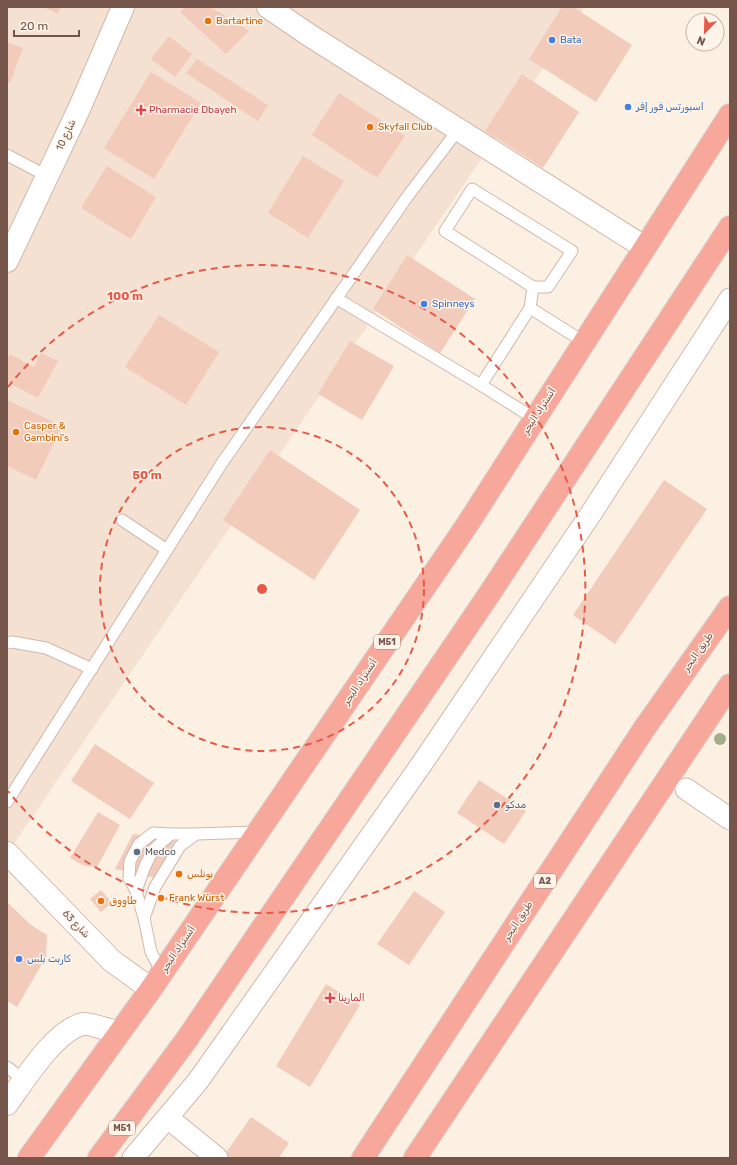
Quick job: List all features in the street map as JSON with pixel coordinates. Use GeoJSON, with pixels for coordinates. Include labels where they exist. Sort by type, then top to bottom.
{"type":"FeatureCollection","features":[{"type":"Feature","properties":{"kind":"highway","name":"أتستراد البحر"},"geometry":{"type":"LineString","coordinates":[[29,1158],[157,981],[467,525],[730,115]]}},
{"type":"Feature","properties":{"kind":"highway","name":"M51"},"geometry":{"type":"LineString","coordinates":[[99,1158],[187,1039],[490,593],[730,227]]}},
{"type":"Feature","properties":{"kind":"highway","name":"طريق البحر"},"geometry":{"type":"LineString","coordinates":[[363,1158],[644,729],[730,607]]}},
{"type":"Feature","properties":{"kind":"highway"},"geometry":{"type":"LineString","coordinates":[[415,1158],[730,685]]}},
{"type":"Feature","properties":{"kind":"street","name":"شارع 10"},"geometry":{"type":"LineString","coordinates":[[7,261],[123,7]]}},
{"type":"Feature","properties":{"kind":"street"},"geometry":{"type":"LineString","coordinates":[[268,7],[309,35],[644,247]]}},
{"type":"Feature","properties":{"kind":"street"},"geometry":{"type":"LineString","coordinates":[[133,1158],[168,1118],[198,1080],[421,765],[592,512],[730,299]]}},
{"type":"Feature","properties":{"kind":"street"},"geometry":{"type":"LineString","coordinates":[[686,789],[730,819]]}},
{"type":"Feature","properties":{"kind":"street","name":"شارع 63"},"geometry":{"type":"LineString","coordinates":[[7,852],[112,961],[157,981]]}},
{"type":"Feature","properties":{"kind":"street"},"geometry":{"type":"LineString","coordinates":[[7,1104],[41,1057],[66,1032],[84,1024],[119,1033]]}},
{"type":"Feature","properties":{"kind":"street"},"geometry":{"type":"LineString","coordinates":[[168,1118],[211,1156]]}},
{"type":"Feature","properties":{"kind":"lane"},"geometry":{"type":"LineString","coordinates":[[7,802],[222,463],[407,197],[458,130]]}},
{"type":"Feature","properties":{"kind":"lane"},"geometry":{"type":"LineString","coordinates":[[7,155],[47,176]]}},
{"type":"Feature","properties":{"kind":"lane"},"geometry":{"type":"LineString","coordinates":[[472,189],[572,251],[548,287],[533,287],[445,231],[472,189]]}},
{"type":"Feature","properties":{"kind":"lane"},"geometry":{"type":"LineString","coordinates":[[481,385],[530,308],[533,287]]}},
{"type":"Feature","properties":{"kind":"lane"},"geometry":{"type":"LineString","coordinates":[[336,298],[481,385],[534,419]]}},
{"type":"Feature","properties":{"kind":"lane"},"geometry":{"type":"LineString","coordinates":[[530,308],[584,342]]}},
{"type":"Feature","properties":{"kind":"lane"},"geometry":{"type":"LineString","coordinates":[[122,520],[167,550]]}},
{"type":"Feature","properties":{"kind":"lane"},"geometry":{"type":"LineString","coordinates":[[7,643],[12,642],[46,648],[92,669]]}},
{"type":"Feature","properties":{"kind":"lane"},"geometry":{"type":"LineString","coordinates":[[157,981],[144,918],[136,891],[129,878],[130,861],[139,844],[153,833],[196,834],[258,832]]}},
{"type":"Feature","properties":{"kind":"lane"},"geometry":{"type":"LineString","coordinates":[[136,891],[144,866],[153,850],[171,834]]}},
{"type":"Feature","properties":{"kind":"lane"},"geometry":{"type":"LineString","coordinates":[[144,918],[155,887],[180,846],[196,834]]}},
{"type":"Feature","properties":{"kind":"lane"},"geometry":{"type":"LineString","coordinates":[[7,1067],[24,1080]]}},
{"type":"Feature","properties":{"kind":"shaded area"},"geometry":{"type":"Polygon","coordinates":[[[7,7],[585,7],[7,854],[7,7]]]}},
{"type":"Feature","properties":{"kind":"building"},"geometry":{"type":"Polygon","coordinates":[[[44,7],[61,7],[58,14],[44,7]]]}},
{"type":"Feature","properties":{"kind":"building"},"geometry":{"type":"Polygon","coordinates":[[[185,7],[211,7],[249,31],[226,54],[180,12],[185,7]]]}},
{"type":"Feature","properties":{"kind":"building"},"geometry":{"type":"Polygon","coordinates":[[[562,7],[573,7],[632,45],[596,102],[529,59],[562,7]]]}},
{"type":"Feature","properties":{"kind":"building"},"geometry":{"type":"Polygon","coordinates":[[[169,36],[192,54],[175,77],[151,59],[169,36]]]}},
{"type":"Feature","properties":{"kind":"building"},"geometry":{"type":"Polygon","coordinates":[[[7,42],[23,48],[10,83],[7,82],[7,42]]]}},
{"type":"Feature","properties":{"kind":"building"},"geometry":{"type":"Polygon","coordinates":[[[197,59],[268,105],[258,121],[186,73],[197,59]]]}},
{"type":"Feature","properties":{"kind":"building"},"geometry":{"type":"Polygon","coordinates":[[[151,72],[201,103],[154,179],[104,148],[151,72]]]}},
{"type":"Feature","properties":{"kind":"building"},"geometry":{"type":"Polygon","coordinates":[[[522,74],[579,112],[543,168],[485,131],[522,74]]]}},
{"type":"Feature","properties":{"kind":"building"},"geometry":{"type":"Polygon","coordinates":[[[339,93],[405,136],[377,178],[312,135],[339,93]]]}},
{"type":"Feature","properties":{"kind":"building"},"geometry":{"type":"Polygon","coordinates":[[[303,156],[344,181],[308,238],[268,213],[303,156]]]}},
{"type":"Feature","properties":{"kind":"building"},"geometry":{"type":"Polygon","coordinates":[[[107,166],[156,197],[131,239],[81,208],[107,166]]]}},
{"type":"Feature","properties":{"kind":"building","name":"Spinneys"},"geometry":{"type":"Polygon","coordinates":[[[407,255],[475,299],[440,353],[373,309],[407,255]]]}},
{"type":"Feature","properties":{"kind":"building"},"geometry":{"type":"Polygon","coordinates":[[[159,315],[219,352],[186,405],[125,367],[159,315]]]}},
{"type":"Feature","properties":{"kind":"building"},"geometry":{"type":"Polygon","coordinates":[[[350,341],[394,366],[362,420],[318,394],[350,341]]]}},
{"type":"Feature","properties":{"kind":"building"},"geometry":{"type":"Polygon","coordinates":[[[41,353],[58,361],[38,398],[7,382],[7,359],[10,354],[34,367],[41,353]]]}},
{"type":"Feature","properties":{"kind":"building"},"geometry":{"type":"Polygon","coordinates":[[[7,400],[62,426],[36,480],[7,466],[7,400]]]}},
{"type":"Feature","properties":{"kind":"building"},"geometry":{"type":"Polygon","coordinates":[[[270,450],[360,510],[314,580],[223,520],[270,450]]]}},
{"type":"Feature","properties":{"kind":"building"},"geometry":{"type":"Polygon","coordinates":[[[664,480],[707,509],[615,644],[573,615],[664,480]]]}},
{"type":"Feature","properties":{"kind":"building"},"geometry":{"type":"Polygon","coordinates":[[[95,744],[154,783],[130,819],[71,781],[95,744]]]}},
{"type":"Feature","properties":{"kind":"building"},"geometry":{"type":"Polygon","coordinates":[[[479,780],[526,811],[504,844],[457,813],[479,780]]]}},
{"type":"Feature","properties":{"kind":"building"},"geometry":{"type":"Polygon","coordinates":[[[98,812],[120,825],[97,867],[85,866],[70,858],[98,812]]]}},
{"type":"Feature","properties":{"kind":"building"},"geometry":{"type":"Polygon","coordinates":[[[133,834],[175,840],[155,878],[115,869],[133,834]]]}},
{"type":"Feature","properties":{"kind":"building","name":"طاووق"},"geometry":{"type":"Polygon","coordinates":[[[101,890],[112,903],[101,912],[90,899],[101,890]]]}},
{"type":"Feature","properties":{"kind":"building"},"geometry":{"type":"Polygon","coordinates":[[[414,891],[445,912],[409,965],[377,944],[414,891]]]}},
{"type":"Feature","properties":{"kind":"building"},"geometry":{"type":"Polygon","coordinates":[[[7,902],[31,925],[47,935],[46,957],[17,1007],[7,1001],[7,902]]]}},
{"type":"Feature","properties":{"kind":"building"},"geometry":{"type":"Polygon","coordinates":[[[326,984],[360,1005],[310,1087],[276,1066],[326,984]]]}},
{"type":"Feature","properties":{"kind":"building"},"geometry":{"type":"Polygon","coordinates":[[[251,1117],[289,1143],[279,1158],[223,1157],[251,1117]]]}},
{"type":"Feature","properties":{"kind":"place","name":"Bartartine"},"geometry":{"type":"Point","coordinates":[208,21]}},
{"type":"Feature","properties":{"kind":"place","name":"Bata"},"geometry":{"type":"Point","coordinates":[552,40]}},
{"type":"Feature","properties":{"kind":"place","name":"اسبورتس فور إفر"},"geometry":{"type":"Point","coordinates":[628,107]}},
{"type":"Feature","properties":{"kind":"place","name":"Pharmacie Dbayeh"},"geometry":{"type":"Point","coordinates":[141,110]}},
{"type":"Feature","properties":{"kind":"place","name":"Skyfall Club"},"geometry":{"type":"Point","coordinates":[370,127]}},
{"type":"Feature","properties":{"kind":"place","name":"Spinneys"},"geometry":{"type":"Point","coordinates":[424,304]}},
{"type":"Feature","properties":{"kind":"place","name":"Casper & Gambini's"},"geometry":{"type":"Point","coordinates":[16,432]}},
{"type":"Feature","properties":{"kind":"place","name":"مدكو"},"geometry":{"type":"Point","coordinates":[497,805]}},
{"type":"Feature","properties":{"kind":"place","name":"Medco"},"geometry":{"type":"Point","coordinates":[137,852]}},
{"type":"Feature","properties":{"kind":"place","name":"بونلس"},"geometry":{"type":"Point","coordinates":[179,874]}},
{"type":"Feature","properties":{"kind":"place","name":"Frank Würst"},"geometry":{"type":"Point","coordinates":[161,898]}},
{"type":"Feature","properties":{"kind":"place","name":"طاووق"},"geometry":{"type":"Point","coordinates":[101,901]}},
{"type":"Feature","properties":{"kind":"place","name":"كاربت بلس"},"geometry":{"type":"Point","coordinates":[19,959]}},
{"type":"Feature","properties":{"kind":"place","name":"المارينا"},"geometry":{"type":"Point","coordinates":[330,998]}}]}
